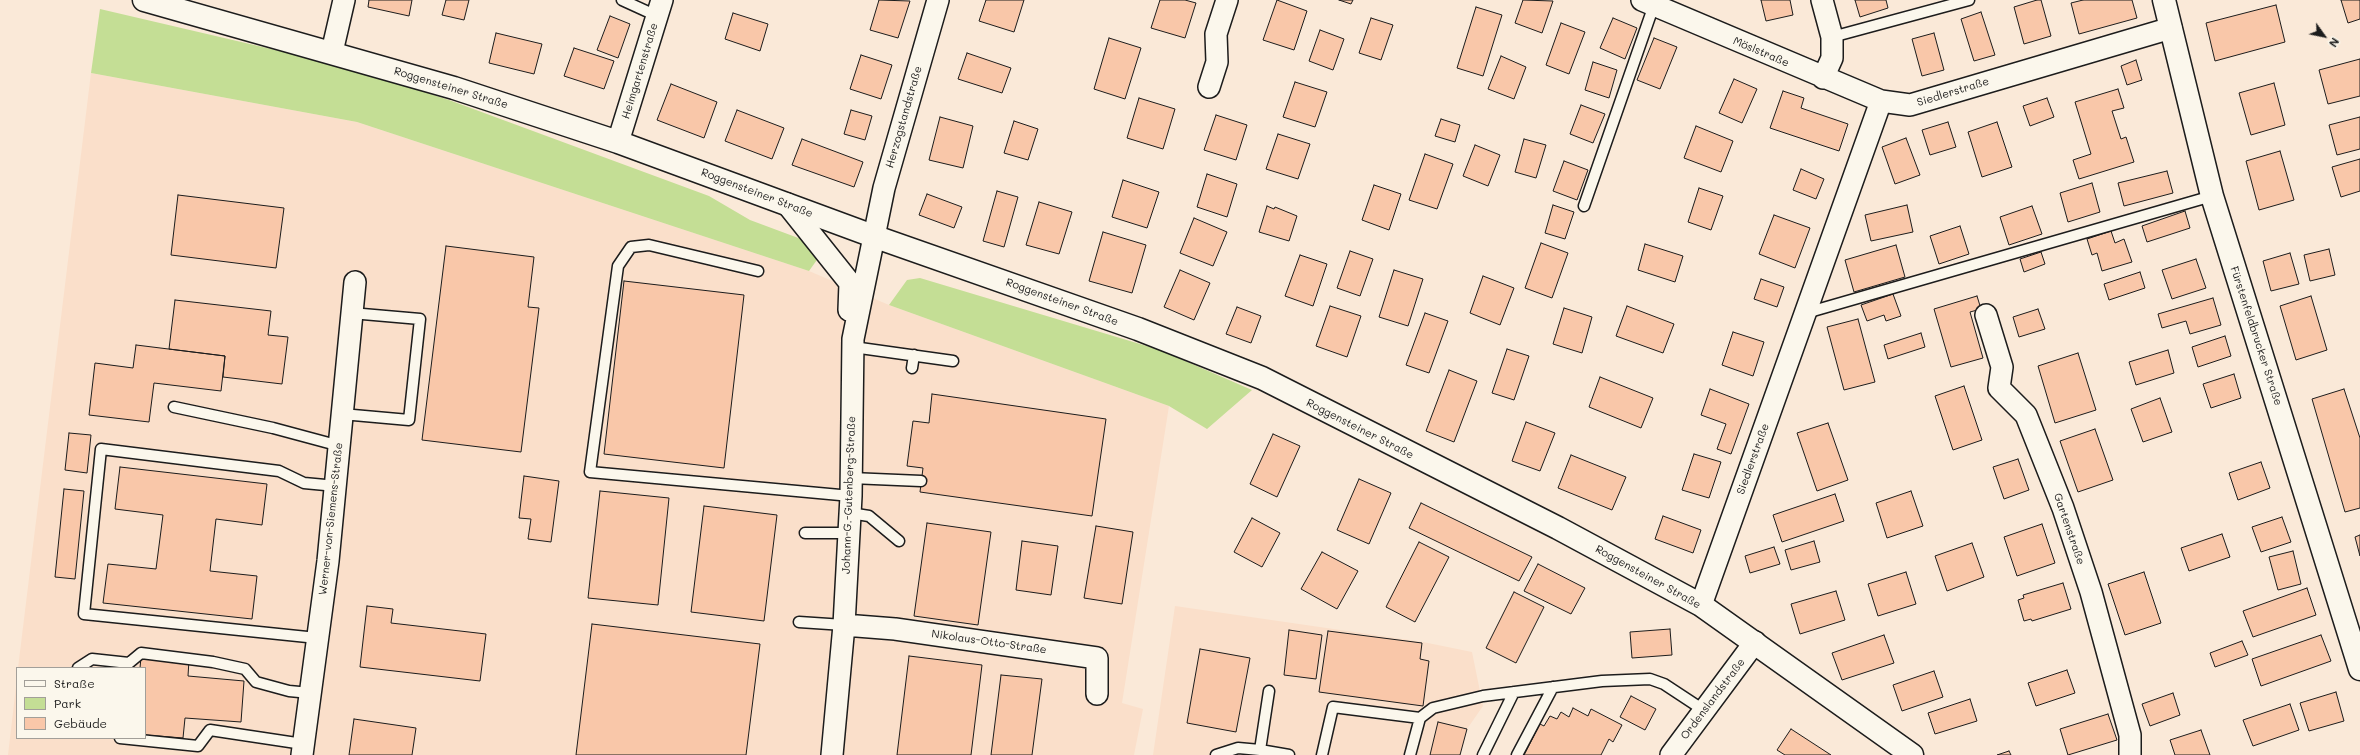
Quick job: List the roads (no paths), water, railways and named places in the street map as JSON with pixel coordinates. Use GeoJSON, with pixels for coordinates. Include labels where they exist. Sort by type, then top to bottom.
{"type":"FeatureCollection","features":[{"type":"Feature","properties":{"kind":"main road","name":"Roggensteiner Straße"},"geometry":{"type":"LineString","coordinates":[[144,0],[332,52],[454,88],[618,142],[873,236],[1138,329],[1262,378],[1558,528],[1701,605],[1912,755]]}},
{"type":"Feature","properties":{"kind":"main road","name":"Fürstenfeldbrucker Straße"},"geometry":{"type":"LineString","coordinates":[[2164,0],[2212,196],[2360,669]]}},
{"type":"Feature","properties":{"kind":"street"},"geometry":{"type":"LineString","coordinates":[[332,52],[344,0]]}},
{"type":"Feature","properties":{"kind":"street","name":"Herzogstandstraße"},"geometry":{"type":"LineString","coordinates":[[873,236],[896,143],[938,0]]}},
{"type":"Feature","properties":{"kind":"street"},"geometry":{"type":"LineString","coordinates":[[1209,87],[1217,62],[1216,34],[1227,0]]}},
{"type":"Feature","properties":{"kind":"street"},"geometry":{"type":"LineString","coordinates":[[1822,0],[1832,37],[1832,58],[1823,78]]}},
{"type":"Feature","properties":{"kind":"street","name":"Möslstraße"},"geometry":{"type":"LineString","coordinates":[[1648,3],[1881,102]]}},
{"type":"Feature","properties":{"kind":"street","name":"Heimgartenstraße"},"geometry":{"type":"LineString","coordinates":[[618,142],[660,8]]}},
{"type":"Feature","properties":{"kind":"street","name":"Siedlerstraße"},"geometry":{"type":"LineString","coordinates":[[1701,605],[1881,102],[1910,105],[2171,28]]}},
{"type":"Feature","properties":{"kind":"street"},"geometry":{"type":"LineString","coordinates":[[788,204],[850,284],[848,317],[853,343]]}},
{"type":"Feature","properties":{"kind":"street","name":"Johann-G.-Gutenberg-Straße"},"geometry":{"type":"LineString","coordinates":[[832,755],[844,625],[850,505],[853,343],[873,236]]}},
{"type":"Feature","properties":{"kind":"street","name":"Werner-von-Siemens-Straße"},"geometry":{"type":"LineString","coordinates":[[303,749],[336,486],[354,282]]}},
{"type":"Feature","properties":{"kind":"street","name":"Gartenstraße"},"geometry":{"type":"LineString","coordinates":[[1986,315],[2002,367],[1999,388],[2026,415],[2064,508],[2091,592],[2130,735],[2130,755]]}},
{"type":"Feature","properties":{"kind":"street","name":"Nikolaus-Otto-Straße"},"geometry":{"type":"LineString","coordinates":[[844,625],[895,629],[1097,658],[1097,694]]}},
{"type":"Feature","properties":{"kind":"street","name":"Ordenslandstraße"},"geometry":{"type":"LineString","coordinates":[[1671,755],[1755,642]]}},
{"type":"Feature","properties":{"kind":"lane"},"geometry":{"type":"LineString","coordinates":[[622,0],[660,8]]}},
{"type":"Feature","properties":{"kind":"lane"},"geometry":{"type":"LineString","coordinates":[[1832,37],[1969,0]]}},
{"type":"Feature","properties":{"kind":"lane"},"geometry":{"type":"LineString","coordinates":[[1584,206],[1648,3]]}},
{"type":"Feature","properties":{"kind":"lane"},"geometry":{"type":"LineString","coordinates":[[1806,313],[2212,196]]}},
{"type":"Feature","properties":{"kind":"lane"},"geometry":{"type":"LineString","coordinates":[[758,272],[649,245],[631,247],[618,266],[590,472],[850,505],[869,516],[899,541]]}},
{"type":"Feature","properties":{"kind":"lane"},"geometry":{"type":"LineString","coordinates":[[342,414],[409,420],[420,319],[351,313]]}},
{"type":"Feature","properties":{"kind":"lane"},"geometry":{"type":"LineString","coordinates":[[853,343],[953,362]]}},
{"type":"Feature","properties":{"kind":"lane"},"geometry":{"type":"LineString","coordinates":[[912,368],[914,355]]}},
{"type":"Feature","properties":{"kind":"lane"},"geometry":{"type":"LineString","coordinates":[[174,407],[273,428],[340,446]]}},
{"type":"Feature","properties":{"kind":"lane"},"geometry":{"type":"LineString","coordinates":[[317,638],[84,614],[101,449],[279,471],[304,483],[336,486]]}},
{"type":"Feature","properties":{"kind":"lane"},"geometry":{"type":"LineString","coordinates":[[805,533],[850,505],[921,481]]}},
{"type":"Feature","properties":{"kind":"lane"},"geometry":{"type":"LineString","coordinates":[[799,622],[844,625]]}},
{"type":"Feature","properties":{"kind":"lane"},"geometry":{"type":"LineString","coordinates":[[80,667],[92,659],[129,663],[141,653],[213,662],[245,669],[256,682],[289,691],[310,693]]}},
{"type":"Feature","properties":{"kind":"lane"},"geometry":{"type":"LineString","coordinates":[[1410,755],[1420,718],[1433,708],[1483,696],[1602,681],[1650,679],[1664,684],[1705,711]]}},
{"type":"Feature","properties":{"kind":"lane"},"geometry":{"type":"LineString","coordinates":[[1517,755],[1553,687]]}},
{"type":"Feature","properties":{"kind":"lane"},"geometry":{"type":"LineString","coordinates":[[1260,750],[1269,691]]}},
{"type":"Feature","properties":{"kind":"lane"},"geometry":{"type":"LineString","coordinates":[[1483,755],[1514,692]]}},
{"type":"Feature","properties":{"kind":"lane"},"geometry":{"type":"LineString","coordinates":[[1322,755],[1333,707],[1420,718]]}},
{"type":"Feature","properties":{"kind":"lane"},"geometry":{"type":"LineString","coordinates":[[130,739],[198,746],[210,730],[303,749]]}},
{"type":"Feature","properties":{"kind":"lane"},"geometry":{"type":"LineString","coordinates":[[1216,755],[1238,748],[1289,755]]}}]}
